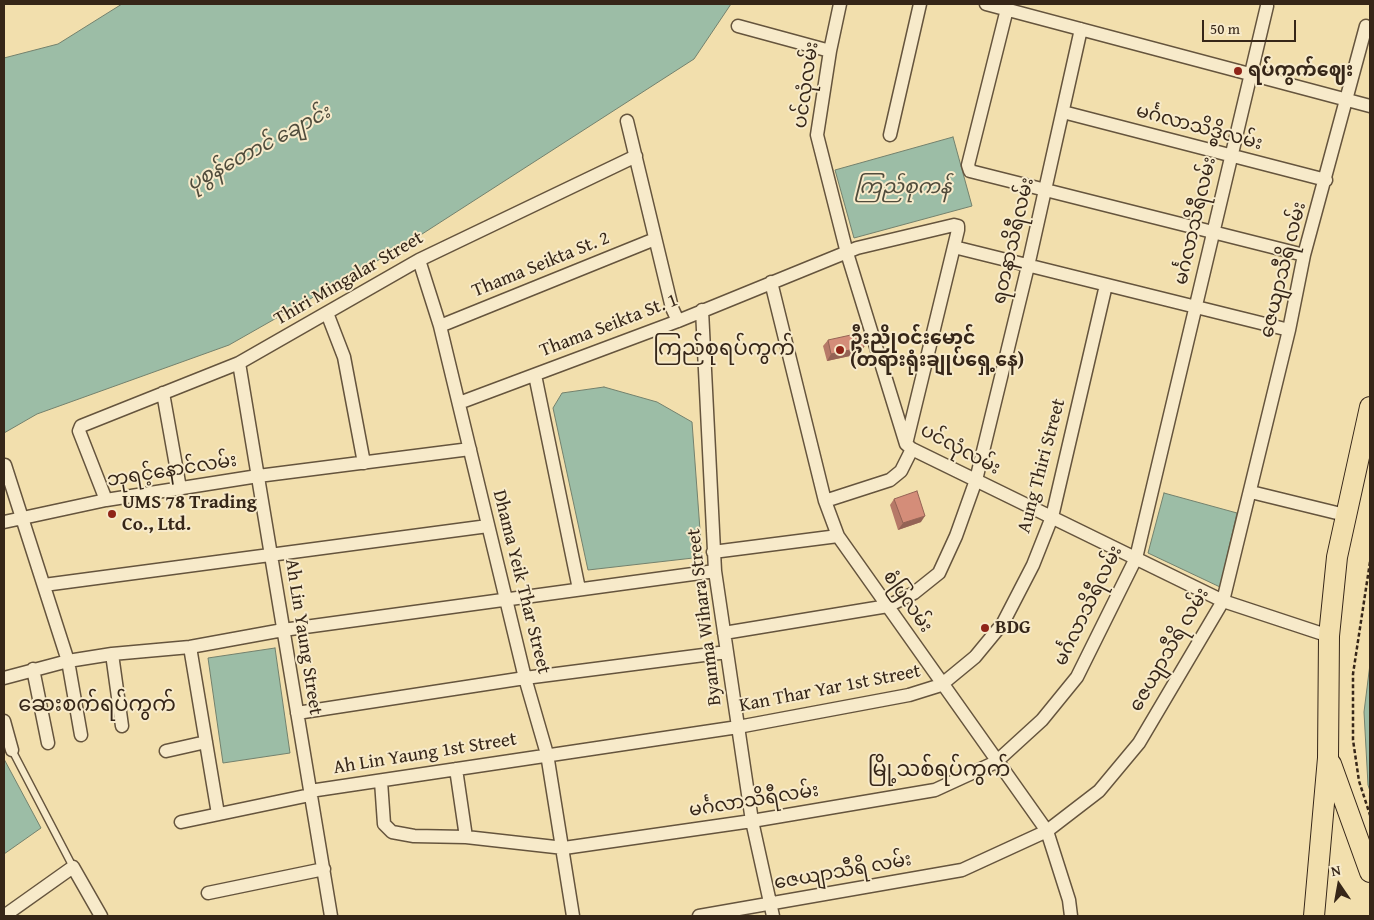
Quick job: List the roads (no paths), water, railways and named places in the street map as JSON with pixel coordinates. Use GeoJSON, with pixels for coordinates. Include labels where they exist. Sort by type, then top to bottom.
{"type":"FeatureCollection","features":[{"type":"Feature","properties":{"kind":"main road"},"geometry":{"type":"LineString","coordinates":[[1314,916],[1328,758],[1329,636],[1337,557],[1370,407]]}},
{"type":"Feature","properties":{"kind":"main road"},"geometry":{"type":"LineString","coordinates":[[1328,758],[1370,872]]}},
{"type":"Feature","properties":{"kind":"street","name":"ပင်လုံလမ်း"},"geometry":{"type":"LineString","coordinates":[[840,4],[830,51],[817,135],[847,253],[909,447],[1223,601],[1329,636]]}},
{"type":"Feature","properties":{"kind":"street"},"geometry":{"type":"LineString","coordinates":[[890,135],[920,4]]}},
{"type":"Feature","properties":{"kind":"street"},"geometry":{"type":"LineString","coordinates":[[986,4],[1370,106]]}},
{"type":"Feature","properties":{"kind":"street","name":"မင်္ဂလာသိရီလမ်း"},"geometry":{"type":"LineString","coordinates":[[381,781],[384,824],[392,832],[414,836],[466,837],[564,848],[752,821],[935,790],[996,762],[1042,720],[1077,677],[1136,558],[1267,6]]}},
{"type":"Feature","properties":{"kind":"street"},"geometry":{"type":"LineString","coordinates":[[1007,9],[968,168],[970,171],[1304,254]]}},
{"type":"Feature","properties":{"kind":"street"},"geometry":{"type":"LineString","coordinates":[[738,26],[830,51]]}},
{"type":"Feature","properties":{"kind":"street","name":"ဇေယျာသီရိ လမ်း"},"geometry":{"type":"LineString","coordinates":[[699,916],[771,910],[962,870],[1047,831],[1099,791],[1139,743],[1223,601],[1289,330],[1304,254],[1326,180],[1366,26]]}},
{"type":"Feature","properties":{"kind":"street","name":"ရတနာသိရီလမ်း"},"geometry":{"type":"LineString","coordinates":[[724,633],[888,606],[914,593],[939,573],[956,536],[976,480],[1046,190],[1081,29]]}},
{"type":"Feature","properties":{"kind":"street","name":"မင်္ဂလာသိဒ္ဓိလမ်း"},"geometry":{"type":"LineString","coordinates":[[1063,112],[1326,180]]}},
{"type":"Feature","properties":{"kind":"street"},"geometry":{"type":"LineString","coordinates":[[627,121],[672,308],[678,321]]}},
{"type":"Feature","properties":{"kind":"street","name":"Thiri Mingalar Street"},"geometry":{"type":"LineString","coordinates":[[106,500],[80,428],[239,363],[419,260],[636,156]]}},
{"type":"Feature","properties":{"kind":"street","name":"Thama Seikta St. 1"},"geometry":{"type":"LineString","coordinates":[[459,403],[678,321],[857,248],[954,225],[958,226],[958,230],[954,247]]}},
{"type":"Feature","properties":{"kind":"street","name":"Thama Seikta St. 2"},"geometry":{"type":"LineString","coordinates":[[440,326],[655,239]]}},
{"type":"Feature","properties":{"kind":"street"},"geometry":{"type":"LineString","coordinates":[[825,501],[890,480],[901,471],[909,447],[954,247],[1289,330]]}},
{"type":"Feature","properties":{"kind":"street","name":"Dhama Yeik Thar Street"},"geometry":{"type":"LineString","coordinates":[[419,260],[440,326],[524,678],[547,754],[564,848],[573,916]]}},
{"type":"Feature","properties":{"kind":"street","name":"စံပြလမ်း"},"geometry":{"type":"LineString","coordinates":[[771,282],[825,501],[838,536],[941,685],[1047,831],[1069,900],[1071,916]]}},
{"type":"Feature","properties":{"kind":"street","name":"Aung Thiri Street"},"geometry":{"type":"LineString","coordinates":[[941,685],[975,657],[1003,623],[1033,565],[1052,518],[1106,285]]}},
{"type":"Feature","properties":{"kind":"street","name":"Byanma Wihara Street"},"geometry":{"type":"LineString","coordinates":[[702,310],[715,571],[752,821],[771,910]]}},
{"type":"Feature","properties":{"kind":"street"},"geometry":{"type":"LineString","coordinates":[[327,313],[344,357],[364,463]]}},
{"type":"Feature","properties":{"kind":"street","name":"Ah Lin Yaung Street"},"geometry":{"type":"LineString","coordinates":[[239,363],[331,916]]}},
{"type":"Feature","properties":{"kind":"street"},"geometry":{"type":"LineString","coordinates":[[534,375],[579,589]]}},
{"type":"Feature","properties":{"kind":"street"},"geometry":{"type":"LineString","coordinates":[[163,393],[180,488]]}},
{"type":"Feature","properties":{"kind":"street","name":"ဘုရင့်နောင်လမ်း"},"geometry":{"type":"LineString","coordinates":[[4,522],[23,516],[180,488],[470,449]]}},
{"type":"Feature","properties":{"kind":"street"},"geometry":{"type":"LineString","coordinates":[[5,465],[23,516],[68,661],[81,735]]}},
{"type":"Feature","properties":{"kind":"street"},"geometry":{"type":"LineString","coordinates":[[1250,492],[1345,516]]}},
{"type":"Feature","properties":{"kind":"street"},"geometry":{"type":"LineString","coordinates":[[44,585],[488,526]]}},
{"type":"Feature","properties":{"kind":"street"},"geometry":{"type":"LineString","coordinates":[[713,552],[838,536]]}},
{"type":"Feature","properties":{"kind":"street"},"geometry":{"type":"LineString","coordinates":[[4,678],[68,661],[112,654],[190,646],[283,630],[715,571]]}},
{"type":"Feature","properties":{"kind":"street"},"geometry":{"type":"LineString","coordinates":[[190,646],[218,814]]}},
{"type":"Feature","properties":{"kind":"street"},"geometry":{"type":"LineString","coordinates":[[297,713],[524,678],[727,652]]}},
{"type":"Feature","properties":{"kind":"street"},"geometry":{"type":"LineString","coordinates":[[112,654],[122,726]]}},
{"type":"Feature","properties":{"kind":"street"},"geometry":{"type":"LineString","coordinates":[[33,669],[48,743]]}},
{"type":"Feature","properties":{"kind":"street","name":"Kan Thar Yar 1st Street"},"geometry":{"type":"LineString","coordinates":[[547,754],[738,727],[909,695],[941,685]]}},
{"type":"Feature","properties":{"kind":"street"},"geometry":{"type":"LineString","coordinates":[[4,724],[12,750]]}},
{"type":"Feature","properties":{"kind":"street"},"geometry":{"type":"LineString","coordinates":[[166,751],[206,742]]}},
{"type":"Feature","properties":{"kind":"street","name":"Ah Lin Yaung 1st Street"},"geometry":{"type":"LineString","coordinates":[[181,822],[310,793],[547,754]]}},
{"type":"Feature","properties":{"kind":"street"},"geometry":{"type":"LineString","coordinates":[[456,769],[466,837]]}},
{"type":"Feature","properties":{"kind":"street"},"geometry":{"type":"LineString","coordinates":[[4,916],[73,867],[101,916]]}},
{"type":"Feature","properties":{"kind":"street"},"geometry":{"type":"LineString","coordinates":[[208,893],[324,868]]}},
{"type":"Feature","properties":{"kind":"lane"},"geometry":{"type":"LineString","coordinates":[[12,750],[73,867]]}},
{"type":"Feature","properties":{"kind":"water","name":"ပုစွန်တောင် ချောင်း"},"geometry":{"type":"Polygon","coordinates":[[[122,4],[731,4],[694,59],[405,245],[229,345],[37,414],[4,433],[4,58],[58,44],[122,4]]]}},
{"type":"Feature","properties":{"kind":"water","name":"ကြည်စုကန်"},"geometry":{"type":"Polygon","coordinates":[[[953,137],[972,206],[854,238],[835,170],[953,137]]]}},
{"type":"Feature","properties":{"kind":"water"},"geometry":{"type":"Polygon","coordinates":[[[604,387],[657,402],[692,422],[702,557],[588,570],[553,408],[562,393],[604,387]]]}},
{"type":"Feature","properties":{"kind":"water"},"geometry":{"type":"Polygon","coordinates":[[[1164,493],[1237,513],[1220,587],[1148,553],[1164,493]]]}},
{"type":"Feature","properties":{"kind":"water"},"geometry":{"type":"Polygon","coordinates":[[[275,648],[290,753],[223,763],[208,658],[275,648]]]}},
{"type":"Feature","properties":{"kind":"water"},"geometry":{"type":"Polygon","coordinates":[[[1370,664],[1370,791],[1368,785],[1364,712],[1370,664]]]}},
{"type":"Feature","properties":{"kind":"water"},"geometry":{"type":"Polygon","coordinates":[[[4,759],[41,828],[4,854],[4,759]]]}},
{"type":"Feature","properties":{"kind":"place","name":"ရပ်ကွက်ဈေး"},"geometry":{"type":"Point","coordinates":[1238,71]}},
{"type":"Feature","properties":{"kind":"place","name":"ဦးညိုဝင်းမောင် (တရားရုံးချုပ်ရှေ့နေ)"},"geometry":{"type":"Point","coordinates":[840,350]}},
{"type":"Feature","properties":{"kind":"place","name":"UMS 78 Trading Co., Ltd."},"geometry":{"type":"Point","coordinates":[112,514]}},
{"type":"Feature","properties":{"kind":"place","name":"BDG"},"geometry":{"type":"Point","coordinates":[985,628]}},
{"type":"Feature","properties":{"kind":"district","name":"ကြည်စုရပ်ကွက်"},"geometry":{"type":"Point","coordinates":[724,350]}},
{"type":"Feature","properties":{"kind":"district","name":"ဆေးစက်ရပ်ကွက်"},"geometry":{"type":"Point","coordinates":[97,706]}},
{"type":"Feature","properties":{"kind":"district","name":"မြို့သစ်ရပ်ကွက်"},"geometry":{"type":"Point","coordinates":[939,771]}}]}
